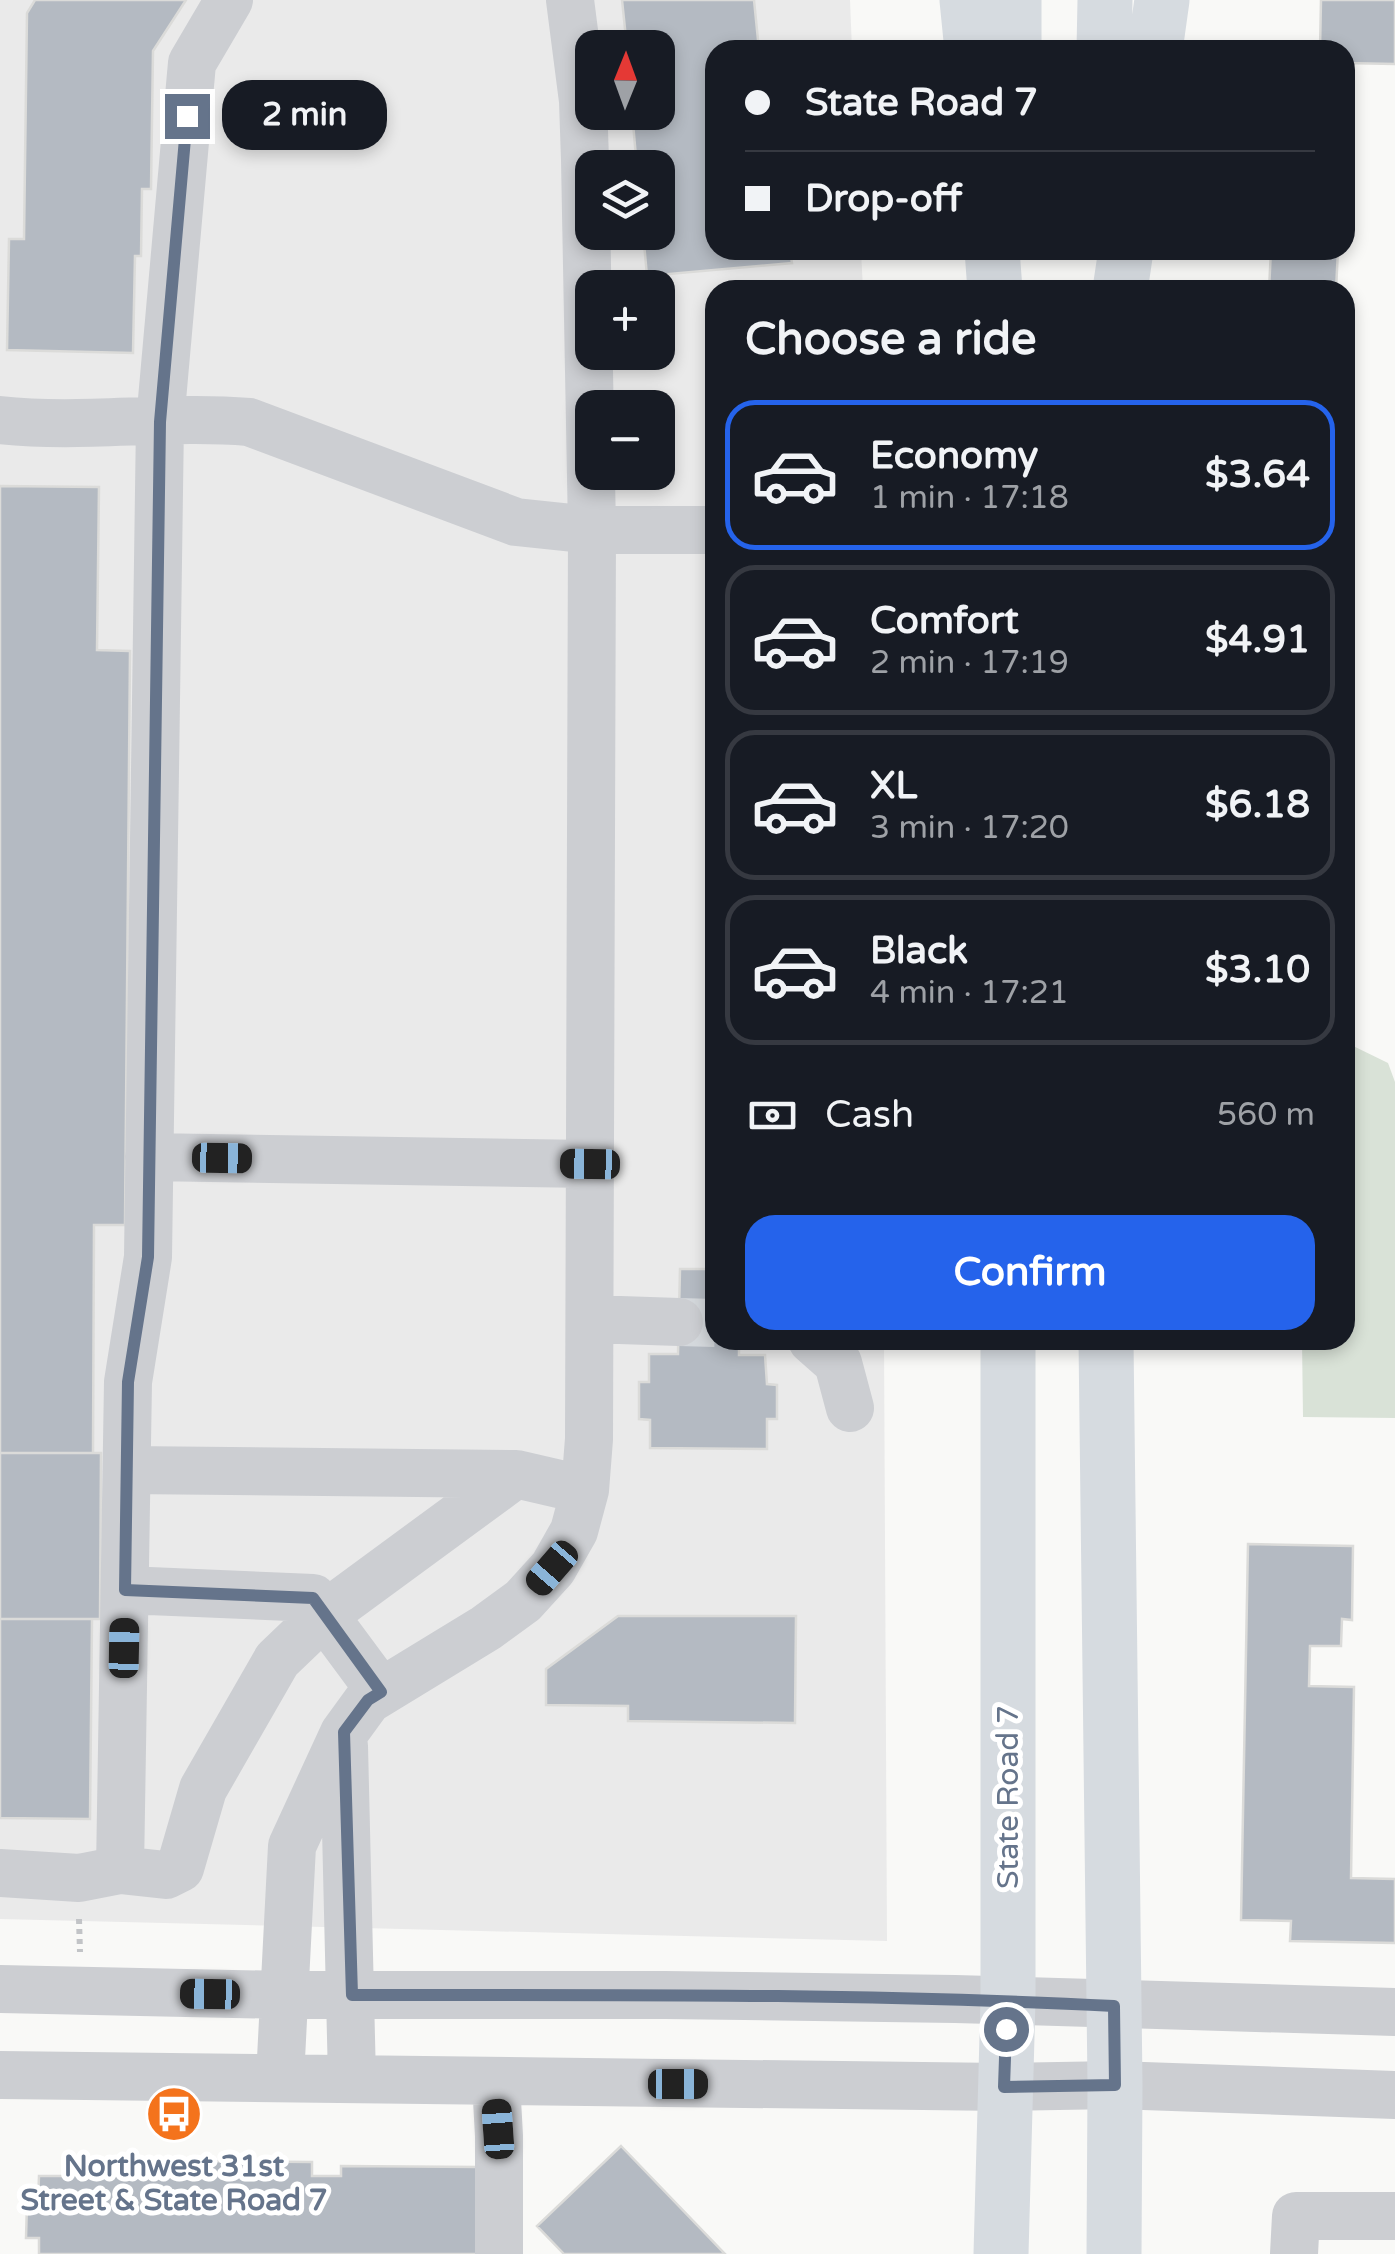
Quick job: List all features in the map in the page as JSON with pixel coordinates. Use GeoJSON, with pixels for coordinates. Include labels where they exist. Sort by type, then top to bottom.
{"type":"FeatureCollection","features":[{"type":"Feature","properties":{"kind":"main road"},"geometry":{"type":"LineString","coordinates":[[967,0],[971,40]]}},
{"type":"Feature","properties":{"kind":"main road"},"geometry":{"type":"LineString","coordinates":[[1014,0],[1014,40]]}},
{"type":"Feature","properties":{"kind":"main road"},"geometry":{"type":"LineString","coordinates":[[1104,40],[1105,0]]}},
{"type":"Feature","properties":{"kind":"main road"},"geometry":{"type":"LineString","coordinates":[[1156,40],[1162,0]]}},
{"type":"Feature","properties":{"kind":"main road","name":"State Road 7"},"geometry":{"type":"LineString","coordinates":[[1001,2252],[1008,2000],[1008,1350]]}},
{"type":"Feature","properties":{"kind":"main road"},"geometry":{"type":"LineString","coordinates":[[1106,1350],[1114,2254]]}},
{"type":"Feature","properties":{"kind":"street"},"geometry":{"type":"LineString","coordinates":[[120,1870],[130,1364],[148,1257],[160,422],[192,64],[230,0]]}},
{"type":"Feature","properties":{"kind":"street"},"geometry":{"type":"LineString","coordinates":[[280,2078],[292,1846],[344,1732],[368,1700],[524,1601],[552,1568],[574,1531],[585,1490],[590,1439],[592,530],[584,115],[570,0]]}},
{"type":"Feature","properties":{"kind":"street"},"geometry":{"type":"LineString","coordinates":[[0,420],[160,422],[206,418],[249,422],[516,522],[592,530],[705,530]]}},
{"type":"Feature","properties":{"kind":"street"},"geometry":{"type":"LineString","coordinates":[[149,1157],[590,1164]]}},
{"type":"Feature","properties":{"kind":"street"},"geometry":{"type":"LineString","coordinates":[[590,1319],[679,1322]]}},
{"type":"Feature","properties":{"kind":"street"},"geometry":{"type":"LineString","coordinates":[[823,1350],[838,1363],[850,1408]]}},
{"type":"Feature","properties":{"kind":"street"},"geometry":{"type":"LineString","coordinates":[[127,1470],[516,1474],[585,1490]]}},
{"type":"Feature","properties":{"kind":"street"},"geometry":{"type":"LineString","coordinates":[[0,1873],[79,1878],[120,1870],[166,1875],[180,1868],[203,1789],[277,1660],[324,1615],[516,1474]]}},
{"type":"Feature","properties":{"kind":"street"},"geometry":{"type":"LineString","coordinates":[[125,1590],[313,1598],[381,1692]]}},
{"type":"Feature","properties":{"kind":"street"},"geometry":{"type":"LineString","coordinates":[[344,1732],[352,2079]]}},
{"type":"Feature","properties":{"kind":"street"},"geometry":{"type":"LineString","coordinates":[[0,1989],[1008,2000],[1395,2012]]}},
{"type":"Feature","properties":{"kind":"street"},"geometry":{"type":"LineString","coordinates":[[0,2076],[1115,2085],[1395,2095]]}},
{"type":"Feature","properties":{"kind":"street"},"geometry":{"type":"LineString","coordinates":[[496,2082],[500,2136],[499,2254]]}},
{"type":"Feature","properties":{"kind":"street"},"geometry":{"type":"LineString","coordinates":[[1294,2254],[1296,2216],[1395,2216]]}},
{"type":"Feature","properties":{"kind":"path"},"geometry":{"type":"LineString","coordinates":[[79,1909],[80,1958]]}},
{"type":"Feature","properties":{"kind":"shaded area"},"geometry":{"type":"Polygon","coordinates":[[[0,0],[850,0],[852,40],[705,40],[705,260],[862,260],[862,280],[705,280],[705,1350],[884,1350],[887,1941],[0,1919],[0,0]]]}},
{"type":"Feature","properties":{"kind":"shaded area"},"geometry":{"type":"Polygon","coordinates":[[[1355,1047],[1388,1063],[1395,1082],[1395,1418],[1303,1417],[1302,1350],[1355,1350],[1355,1047]]]}},
{"type":"Feature","properties":{"kind":"building"},"geometry":{"type":"Polygon","coordinates":[[[35,0],[186,0],[153,51],[151,189],[142,189],[141,256],[135,256],[133,353],[7,350],[9,239],[24,239],[27,13],[35,0]]]}},
{"type":"Feature","properties":{"kind":"building"},"geometry":{"type":"Polygon","coordinates":[[[622,0],[754,0],[758,40],[705,40],[705,260],[792,263],[675,273],[675,270],[646,270],[645,250],[675,250],[675,150],[635,150],[634,130],[675,130],[675,30],[625,30],[622,0]]]}},
{"type":"Feature","properties":{"kind":"building"},"geometry":{"type":"Polygon","coordinates":[[[1321,0],[1395,0],[1395,64],[1355,63],[1355,40],[1320,40],[1321,0]]]}},
{"type":"Feature","properties":{"kind":"building"},"geometry":{"type":"Polygon","coordinates":[[[1270,260],[1338,260],[1336,280],[1270,280],[1270,260]]]}},
{"type":"Feature","properties":{"kind":"building"},"geometry":{"type":"Polygon","coordinates":[[[0,486],[99,487],[97,650],[130,651],[125,1225],[94,1225],[93,1453],[0,1453],[0,486]]]}},
{"type":"Feature","properties":{"kind":"building"},"geometry":{"type":"Polygon","coordinates":[[[680,1269],[705,1269],[705,1350],[765,1355],[767,1384],[777,1385],[777,1419],[767,1419],[767,1449],[650,1448],[650,1420],[639,1419],[639,1382],[649,1382],[649,1354],[678,1354],[680,1269]]]}},
{"type":"Feature","properties":{"kind":"building"},"geometry":{"type":"Polygon","coordinates":[[[0,1453],[101,1453],[100,1619],[0,1619],[0,1453]]]}},
{"type":"Feature","properties":{"kind":"building"},"geometry":{"type":"Polygon","coordinates":[[[1248,1544],[1353,1546],[1352,1620],[1342,1619],[1341,1646],[1310,1646],[1309,1686],[1354,1687],[1351,1878],[1395,1879],[1395,1943],[1290,1941],[1291,1921],[1241,1920],[1248,1544]]]}},
{"type":"Feature","properties":{"kind":"building"},"geometry":{"type":"Polygon","coordinates":[[[618,1616],[796,1616],[795,1723],[628,1721],[628,1706],[546,1705],[546,1669],[618,1616]]]}},
{"type":"Feature","properties":{"kind":"building"},"geometry":{"type":"Polygon","coordinates":[[[0,1619],[92,1619],[90,1819],[0,1818],[0,1619]]]}},
{"type":"Feature","properties":{"kind":"building"},"geometry":{"type":"Polygon","coordinates":[[[621,2146],[725,2254],[564,2254],[537,2226],[621,2146]]]}},
{"type":"Feature","properties":{"kind":"building"},"geometry":{"type":"Polygon","coordinates":[[[73,2159],[176,2161],[176,2174],[205,2174],[204,2161],[312,2162],[312,2176],[341,2176],[341,2166],[479,2167],[479,2254],[39,2254],[39,2238],[26,2238],[27,2204],[38,2203],[39,2176],[73,2176],[73,2159]]]}},
{"type":"Feature","properties":{"kind":"tunnel"},"geometry":{"type":"LineString","coordinates":[[679,1322],[705,1323]]}},
{"type":"Feature","properties":{"kind":"place","name":"Northwest 31st Street & State Road 7"},"geometry":{"type":"Point","coordinates":[174,2114]}},
{"type":"Feature","properties":{"kind":"route"},"geometry":{"type":"LineString","coordinates":[[187,116],[160,422],[148,1257],[128,1382],[125,1590],[313,1598],[381,1692],[368,1700],[344,1732],[352,1995],[664,1995],[1008,2000],[1114,2006],[1115,2085],[1004,2087],[1006,2029]]}}]}
